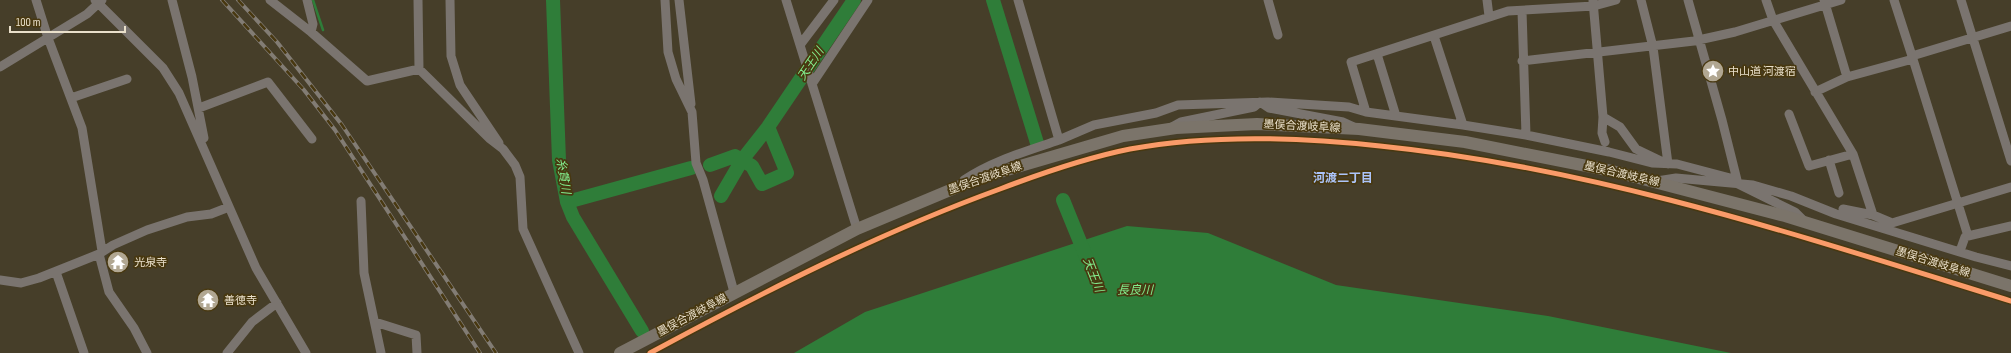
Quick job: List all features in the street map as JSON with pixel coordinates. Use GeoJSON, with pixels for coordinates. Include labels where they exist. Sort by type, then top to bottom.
{"type":"FeatureCollection","features":[{"type":"Feature","properties":{"kind":"main road","name":"墨俣合渡岐阜線"},"geometry":{"type":"LineString","coordinates":[[620,353],[734,292],[857,230],[979,178],[1123,136],[1164,130],[1257,124],[1359,129],[1465,142],[1532,154],[1654,181],[1807,224],[2011,286]]}},
{"type":"Feature","properties":{"kind":"street"},"geometry":{"type":"LineString","coordinates":[[36,0],[48,38],[82,128],[100,252],[109,292],[134,328],[147,353]]}},
{"type":"Feature","properties":{"kind":"street"},"geometry":{"type":"LineString","coordinates":[[172,0],[183,39],[199,108],[206,152]]}},
{"type":"Feature","properties":{"kind":"street"},"geometry":{"type":"LineString","coordinates":[[270,0],[311,32],[367,81],[419,69]]}},
{"type":"Feature","properties":{"kind":"street"},"geometry":{"type":"LineString","coordinates":[[307,0],[313,24],[311,32]]}},
{"type":"Feature","properties":{"kind":"street"},"geometry":{"type":"LineString","coordinates":[[418,0],[419,69],[490,139],[504,149]]}},
{"type":"Feature","properties":{"kind":"street"},"geometry":{"type":"LineString","coordinates":[[450,0],[451,56],[460,85],[515,165],[520,178],[523,229],[579,353]]}},
{"type":"Feature","properties":{"kind":"street"},"geometry":{"type":"LineString","coordinates":[[664,0],[668,52],[676,79],[692,112]]}},
{"type":"Feature","properties":{"kind":"street"},"geometry":{"type":"LineString","coordinates":[[679,0],[692,112],[696,163],[703,180],[734,292]]}},
{"type":"Feature","properties":{"kind":"street"},"geometry":{"type":"LineString","coordinates":[[786,0],[857,230]]}},
{"type":"Feature","properties":{"kind":"street"},"geometry":{"type":"LineString","coordinates":[[801,48],[834,0]]}},
{"type":"Feature","properties":{"kind":"street"},"geometry":{"type":"LineString","coordinates":[[811,80],[868,0]]}},
{"type":"Feature","properties":{"kind":"street"},"geometry":{"type":"LineString","coordinates":[[1018,0],[1059,140]]}},
{"type":"Feature","properties":{"kind":"street"},"geometry":{"type":"LineString","coordinates":[[1268,0],[1278,34]]}},
{"type":"Feature","properties":{"kind":"street"},"geometry":{"type":"LineString","coordinates":[[1487,0],[1489,16]]}},
{"type":"Feature","properties":{"kind":"street"},"geometry":{"type":"LineString","coordinates":[[1366,112],[1352,62],[1508,11],[1522,11],[1616,0]]}},
{"type":"Feature","properties":{"kind":"street"},"geometry":{"type":"LineString","coordinates":[[1642,0],[1653,47],[1666,164]]}},
{"type":"Feature","properties":{"kind":"street"},"geometry":{"type":"LineString","coordinates":[[1688,0],[1738,182]]}},
{"type":"Feature","properties":{"kind":"street"},"geometry":{"type":"LineString","coordinates":[[1766,0],[1772,20],[1853,154],[1873,215]]}},
{"type":"Feature","properties":{"kind":"street"},"geometry":{"type":"LineString","coordinates":[[1522,61],[1653,47],[1700,40],[1735,32],[1824,2],[1841,0]]}},
{"type":"Feature","properties":{"kind":"street"},"geometry":{"type":"LineString","coordinates":[[1894,0],[1968,236]]}},
{"type":"Feature","properties":{"kind":"street"},"geometry":{"type":"LineString","coordinates":[[1961,0],[2011,161]]}},
{"type":"Feature","properties":{"kind":"street"},"geometry":{"type":"LineString","coordinates":[[0,67],[87,14],[98,1],[163,68],[179,92],[256,268],[306,353]]}},
{"type":"Feature","properties":{"kind":"street"},"geometry":{"type":"LineString","coordinates":[[1824,2],[1847,77]]}},
{"type":"Feature","properties":{"kind":"street"},"geometry":{"type":"LineString","coordinates":[[1594,3],[1603,118],[1602,133],[1605,142]]}},
{"type":"Feature","properties":{"kind":"street"},"geometry":{"type":"LineString","coordinates":[[1522,11],[1522,61],[1526,135]]}},
{"type":"Feature","properties":{"kind":"street"},"geometry":{"type":"LineString","coordinates":[[1815,92],[1847,77],[2011,26]]}},
{"type":"Feature","properties":{"kind":"street"},"geometry":{"type":"LineString","coordinates":[[1434,36],[1463,125]]}},
{"type":"Feature","properties":{"kind":"street"},"geometry":{"type":"LineString","coordinates":[[1377,54],[1396,116]]}},
{"type":"Feature","properties":{"kind":"street"},"geometry":{"type":"LineString","coordinates":[[71,98],[127,79]]}},
{"type":"Feature","properties":{"kind":"street"},"geometry":{"type":"LineString","coordinates":[[199,108],[268,82],[312,139]]}},
{"type":"Feature","properties":{"kind":"street"},"geometry":{"type":"LineString","coordinates":[[1260,102],[1269,108],[1343,122],[1359,129]]}},
{"type":"Feature","properties":{"kind":"street"},"geometry":{"type":"LineString","coordinates":[[1164,130],[1180,122],[1254,108],[1260,102]]}},
{"type":"Feature","properties":{"kind":"street"},"geometry":{"type":"LineString","coordinates":[[953,188],[973,174],[1005,159],[1059,140],[1094,125],[1156,113],[1178,106],[1260,102],[1350,107],[1366,112],[1526,135],[1652,163],[1677,164],[1791,196],[1828,210],[2011,266]]}},
{"type":"Feature","properties":{"kind":"street"},"geometry":{"type":"LineString","coordinates":[[1789,114],[1809,166],[1853,154]]}},
{"type":"Feature","properties":{"kind":"street"},"geometry":{"type":"LineString","coordinates":[[1603,118],[1620,127],[1636,149],[1666,164]]}},
{"type":"Feature","properties":{"kind":"street"},"geometry":{"type":"LineString","coordinates":[[1829,160],[1839,193]]}},
{"type":"Feature","properties":{"kind":"street"},"geometry":{"type":"LineString","coordinates":[[1654,181],[1676,178],[1738,182],[1795,212],[1807,224]]}},
{"type":"Feature","properties":{"kind":"street"},"geometry":{"type":"LineString","coordinates":[[1828,210],[1841,209],[1873,215],[1892,223],[2011,187]]}},
{"type":"Feature","properties":{"kind":"street"},"geometry":{"type":"LineString","coordinates":[[361,201],[364,273],[381,353]]}},
{"type":"Feature","properties":{"kind":"street"},"geometry":{"type":"LineString","coordinates":[[0,280],[21,283],[56,272],[170,222],[211,214],[229,207]]}},
{"type":"Feature","properties":{"kind":"street"},"geometry":{"type":"LineString","coordinates":[[1960,251],[1965,237],[2011,226]]}},
{"type":"Feature","properties":{"kind":"street"},"geometry":{"type":"LineString","coordinates":[[56,272],[84,353]]}},
{"type":"Feature","properties":{"kind":"street"},"geometry":{"type":"LineString","coordinates":[[227,353],[252,322],[277,303]]}},
{"type":"Feature","properties":{"kind":"street"},"geometry":{"type":"LineString","coordinates":[[375,322],[416,335],[417,353]]}},
{"type":"Feature","properties":{"kind":"water","name":"長良川"},"geometry":{"type":"Polygon","coordinates":[[[1127,226],[1208,233],[1336,285],[1548,316],[1731,353],[794,353],[865,312],[1127,226]]]}},
{"type":"Feature","properties":{"kind":"waterway"},"geometry":{"type":"LineString","coordinates":[[313,0],[323,30]]}},
{"type":"Feature","properties":{"kind":"waterway","name":"糸貫川"},"geometry":{"type":"LineString","coordinates":[[553,0],[559,160],[567,202],[573,217],[642,331]]}},
{"type":"Feature","properties":{"kind":"waterway","name":"天王川"},"geometry":{"type":"LineString","coordinates":[[721,196],[742,160],[768,127],[854,0]]}},
{"type":"Feature","properties":{"kind":"waterway","name":"天王川"},"geometry":{"type":"LineString","coordinates":[[993,0],[1037,143]]}},
{"type":"Feature","properties":{"kind":"waterway","name":"天王川"},"geometry":{"type":"LineString","coordinates":[[710,165],[735,156],[752,166],[762,184],[787,173],[768,127]]}},
{"type":"Feature","properties":{"kind":"waterway"},"geometry":{"type":"LineString","coordinates":[[567,202],[691,168]]}},
{"type":"Feature","properties":{"kind":"waterway","name":"天王川"},"geometry":{"type":"LineString","coordinates":[[1063,200],[1087,259]]}},
{"type":"Feature","properties":{"kind":"railway"},"geometry":{"type":"LineString","coordinates":[[222,0],[304,90],[335,130],[480,353]]}},
{"type":"Feature","properties":{"kind":"railway"},"geometry":{"type":"LineString","coordinates":[[238,0],[277,42],[342,125],[496,353]]}},
{"type":"Feature","properties":{"kind":"cycle path"},"geometry":{"type":"LineString","coordinates":[[650,353],[778,286],[866,244],[955,206],[1016,183],[1080,161],[1130,149],[1161,144],[1223,139],[1286,139],[1380,146],[1461,156],[1541,170],[1620,188],[1778,230],[2011,301]]}},
{"type":"Feature","properties":{"kind":"place","name":"中山道 河渡宿"},"geometry":{"type":"Point","coordinates":[1713,71]}},
{"type":"Feature","properties":{"kind":"place","name":"光泉寺"},"geometry":{"type":"Point","coordinates":[118,262]}},
{"type":"Feature","properties":{"kind":"place","name":"善徳寺"},"geometry":{"type":"Point","coordinates":[208,300]}},
{"type":"Feature","properties":{"kind":"district","name":"河渡二丁目"},"geometry":{"type":"Point","coordinates":[1343,178]}}]}
